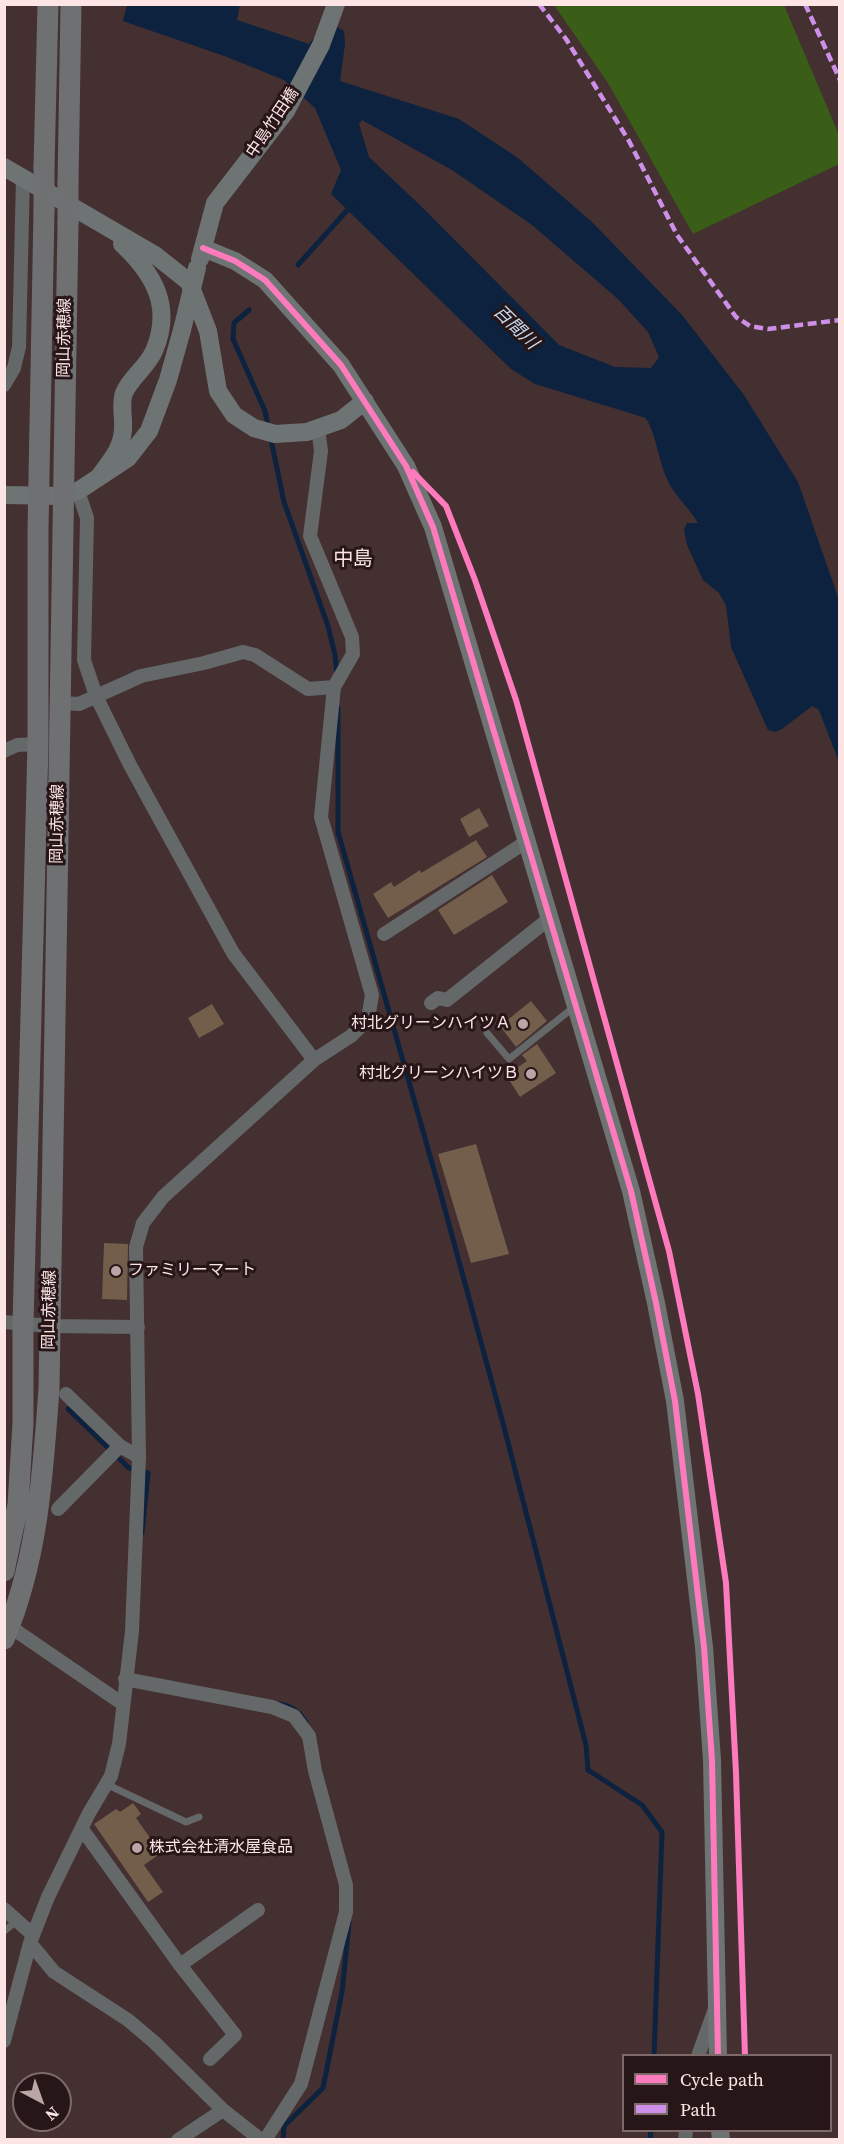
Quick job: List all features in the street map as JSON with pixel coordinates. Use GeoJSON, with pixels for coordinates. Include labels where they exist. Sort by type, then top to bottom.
{"type":"FeatureCollection","features":[{"type":"Feature","properties":{"kind":"main road","name":"岡山赤穂線"},"geometry":{"type":"LineString","coordinates":[[4,1571],[18,1505],[23,1423],[14,1323],[38,744],[48,4]]}},
{"type":"Feature","properties":{"kind":"main road","name":"岡山赤穂線"},"geometry":{"type":"LineString","coordinates":[[7,1633],[26,1572],[40,1507],[49,1388],[61,703],[70,493],[68,223],[71,4]]}},
{"type":"Feature","properties":{"kind":"street","name":"中島竹田橋"},"geometry":{"type":"LineString","coordinates":[[203,248],[215,203],[286,111],[321,45],[336,4]]}},
{"type":"Feature","properties":{"kind":"street"},"geometry":{"type":"LineString","coordinates":[[4,167],[155,255],[189,282],[208,331],[218,391],[234,415],[254,428],[275,434],[312,430],[341,420],[365,401]]}},
{"type":"Feature","properties":{"kind":"street"},"geometry":{"type":"LineString","coordinates":[[4,385],[14,368],[19,348],[23,177]]}},
{"type":"Feature","properties":{"kind":"street"},"geometry":{"type":"LineString","coordinates":[[98,478],[119,449],[123,431],[123,396],[129,382],[153,353],[161,316],[160,296],[140,261],[99,223]]}},
{"type":"Feature","properties":{"kind":"street"},"geometry":{"type":"LineString","coordinates":[[4,495],[70,493],[128,458],[149,432],[168,380],[203,248],[235,261],[265,280],[341,365],[406,466],[433,527],[576,1005],[631,1191],[656,1303],[675,1401],[704,1647],[712,1760],[718,2054]]}},
{"type":"Feature","properties":{"kind":"street"},"geometry":{"type":"LineString","coordinates":[[4,2041],[32,1939],[48,1897],[111,1776],[119,1744],[132,1631],[138,1467],[136,1246],[143,1223],[163,1197],[314,1060],[351,1036],[368,1019],[372,995],[321,817],[334,687],[353,654],[352,637],[310,536],[321,451],[312,430]]}},
{"type":"Feature","properties":{"kind":"street"},"geometry":{"type":"LineString","coordinates":[[70,493],[87,518],[84,660],[96,696],[130,765],[233,953],[314,1060]]}},
{"type":"Feature","properties":{"kind":"street"},"geometry":{"type":"LineString","coordinates":[[61,703],[79,704],[141,676],[243,652],[255,655],[308,689],[334,687]]}},
{"type":"Feature","properties":{"kind":"street"},"geometry":{"type":"LineString","coordinates":[[4,751],[16,745],[38,744]]}},
{"type":"Feature","properties":{"kind":"street"},"geometry":{"type":"LineString","coordinates":[[384,934],[526,842]]}},
{"type":"Feature","properties":{"kind":"street"},"geometry":{"type":"LineString","coordinates":[[431,1003],[438,998],[447,1000],[550,918]]}},
{"type":"Feature","properties":{"kind":"street"},"geometry":{"type":"LineString","coordinates":[[14,1323],[49,1326],[138,1327]]}},
{"type":"Feature","properties":{"kind":"street"},"geometry":{"type":"LineString","coordinates":[[66,1394],[116,1450],[138,1467]]}},
{"type":"Feature","properties":{"kind":"street"},"geometry":{"type":"LineString","coordinates":[[58,1509],[116,1450]]}},
{"type":"Feature","properties":{"kind":"street"},"geometry":{"type":"LineString","coordinates":[[7,1633],[123,1704]]}},
{"type":"Feature","properties":{"kind":"street"},"geometry":{"type":"LineString","coordinates":[[4,1909],[32,1939],[54,1972],[128,2020],[154,2042],[223,2110],[263,2139],[301,2084],[346,1912],[346,1885],[315,1771],[309,1736],[294,1716],[272,1707],[125,1679]]}},
{"type":"Feature","properties":{"kind":"street"},"geometry":{"type":"LineString","coordinates":[[82,1829],[180,1965],[235,2035],[210,2059]]}},
{"type":"Feature","properties":{"kind":"street"},"geometry":{"type":"LineString","coordinates":[[180,1965],[258,1910]]}},
{"type":"Feature","properties":{"kind":"street"},"geometry":{"type":"LineString","coordinates":[[698,2054],[716,2007]]}},
{"type":"Feature","properties":{"kind":"street"},"geometry":{"type":"LineString","coordinates":[[178,2139],[223,2110]]}},
{"type":"Feature","properties":{"kind":"lane"},"geometry":{"type":"LineString","coordinates":[[487,1033],[509,1059],[576,1005]]}},
{"type":"Feature","properties":{"kind":"lane"},"geometry":{"type":"LineString","coordinates":[[106,1784],[186,1822],[199,1817]]}},
{"type":"Feature","properties":{"kind":"lane"},"geometry":{"type":"LineString","coordinates":[[4,1931],[17,1921]]}},
{"type":"Feature","properties":{"kind":"green space"},"geometry":{"type":"Polygon","coordinates":[[[554,5],[784,5],[839,135],[839,164],[693,234],[608,83],[554,5]]]}},
{"type":"Feature","properties":{"kind":"water","name":"百間川"},"geometry":{"type":"Polygon","coordinates":[[[240,4],[237,20],[309,44],[314,38],[335,26],[344,31],[345,44],[340,81],[459,119],[518,158],[592,222],[682,315],[744,395],[798,482],[839,600],[839,762],[819,710],[812,706],[782,729],[775,732],[768,730],[731,647],[726,605],[719,593],[703,580],[687,545],[684,530],[687,523],[698,523],[666,477],[646,418],[535,384],[511,369],[331,194],[341,170],[315,108],[284,80],[227,57],[123,21],[127,5],[240,4]],[[362,120],[359,124],[369,157],[559,345],[615,367],[651,368],[659,357],[648,332],[618,299],[532,225],[452,170],[362,120]]]}},
{"type":"Feature","properties":{"kind":"building"},"geometry":{"type":"Polygon","coordinates":[[[479,808],[489,826],[469,837],[460,819],[479,808]]]}},
{"type":"Feature","properties":{"kind":"building"},"geometry":{"type":"Polygon","coordinates":[[[476,840],[487,857],[388,918],[373,894],[391,882],[394,887],[420,870],[421,873],[476,840]]]}},
{"type":"Feature","properties":{"kind":"building"},"geometry":{"type":"Polygon","coordinates":[[[492,875],[508,902],[454,935],[438,910],[492,875]]]}},
{"type":"Feature","properties":{"kind":"building","name":"村北グリーンハイツＡ"},"geometry":{"type":"Polygon","coordinates":[[[531,1001],[547,1021],[516,1047],[500,1026],[531,1001]]]}},
{"type":"Feature","properties":{"kind":"building"},"geometry":{"type":"Polygon","coordinates":[[[212,1004],[224,1024],[199,1038],[188,1018],[212,1004]]]}},
{"type":"Feature","properties":{"kind":"building","name":"村北グリーンハイツＢ"},"geometry":{"type":"Polygon","coordinates":[[[537,1044],[556,1073],[520,1097],[506,1075],[527,1061],[522,1055],[537,1044]]]}},
{"type":"Feature","properties":{"kind":"building"},"geometry":{"type":"Polygon","coordinates":[[[476,1144],[509,1254],[471,1263],[438,1154],[476,1144]]]}},
{"type":"Feature","properties":{"kind":"building","name":"ファミリーマート"},"geometry":{"type":"Polygon","coordinates":[[[104,1243],[128,1244],[127,1300],[102,1299],[104,1243]]]}},
{"type":"Feature","properties":{"kind":"building"},"geometry":{"type":"Polygon","coordinates":[[[133,1803],[141,1814],[136,1818],[161,1853],[144,1865],[163,1892],[148,1902],[94,1824],[116,1809],[120,1812],[133,1803]]]}},
{"type":"Feature","properties":{"kind":"waterway"},"geometry":{"type":"LineString","coordinates":[[298,265],[351,206]]}},
{"type":"Feature","properties":{"kind":"waterway"},"geometry":{"type":"LineString","coordinates":[[249,310],[234,323],[233,339],[265,411],[284,502],[328,626],[337,675]]}},
{"type":"Feature","properties":{"kind":"waterway"},"geometry":{"type":"LineString","coordinates":[[338,708],[338,832],[504,1427],[586,1745],[588,1770],[642,1805],[662,1832],[654,2054]]}},
{"type":"Feature","properties":{"kind":"waterway"},"geometry":{"type":"LineString","coordinates":[[68,1409],[129,1468],[148,1473],[142,1533]]}},
{"type":"Feature","properties":{"kind":"waterway"},"geometry":{"type":"LineString","coordinates":[[280,1704],[297,1712],[304,1719],[308,1728]]}},
{"type":"Feature","properties":{"kind":"waterway"},"geometry":{"type":"LineString","coordinates":[[283,2140],[284,2126],[323,2088],[342,1992],[349,1923]]}},
{"type":"Feature","properties":{"kind":"waterway"},"geometry":{"type":"LineString","coordinates":[[650,2140],[651,2132]]}},
{"type":"Feature","properties":{"kind":"marked path"},"geometry":{"type":"LineString","coordinates":[[539,4],[566,39],[629,141],[677,235],[736,317],[750,326],[768,329],[840,320]]}},
{"type":"Feature","properties":{"kind":"marked path"},"geometry":{"type":"LineString","coordinates":[[805,4],[840,80]]}},
{"type":"Feature","properties":{"kind":"cycle path"},"geometry":{"type":"LineString","coordinates":[[203,248],[235,261],[265,280],[341,365],[406,466],[433,527],[631,1191],[675,1401],[704,1647],[712,1760],[718,2054]]}},
{"type":"Feature","properties":{"kind":"cycle path"},"geometry":{"type":"LineString","coordinates":[[413,472],[446,506],[475,580],[516,700],[669,1251],[698,1394],[726,1583],[736,1773],[745,2054]]}},
{"type":"Feature","properties":{"kind":"place","name":"村北グリーンハイツＡ"},"geometry":{"type":"Point","coordinates":[523,1024]}},
{"type":"Feature","properties":{"kind":"place","name":"村北グリーンハイツＢ"},"geometry":{"type":"Point","coordinates":[531,1074]}},
{"type":"Feature","properties":{"kind":"place","name":"ファミリーマート"},"geometry":{"type":"Point","coordinates":[116,1271]}},
{"type":"Feature","properties":{"kind":"place","name":"株式会社清水屋食品"},"geometry":{"type":"Point","coordinates":[137,1848]}},
{"type":"Feature","properties":{"kind":"district","name":"中島"},"geometry":{"type":"Point","coordinates":[353,560]}}]}
